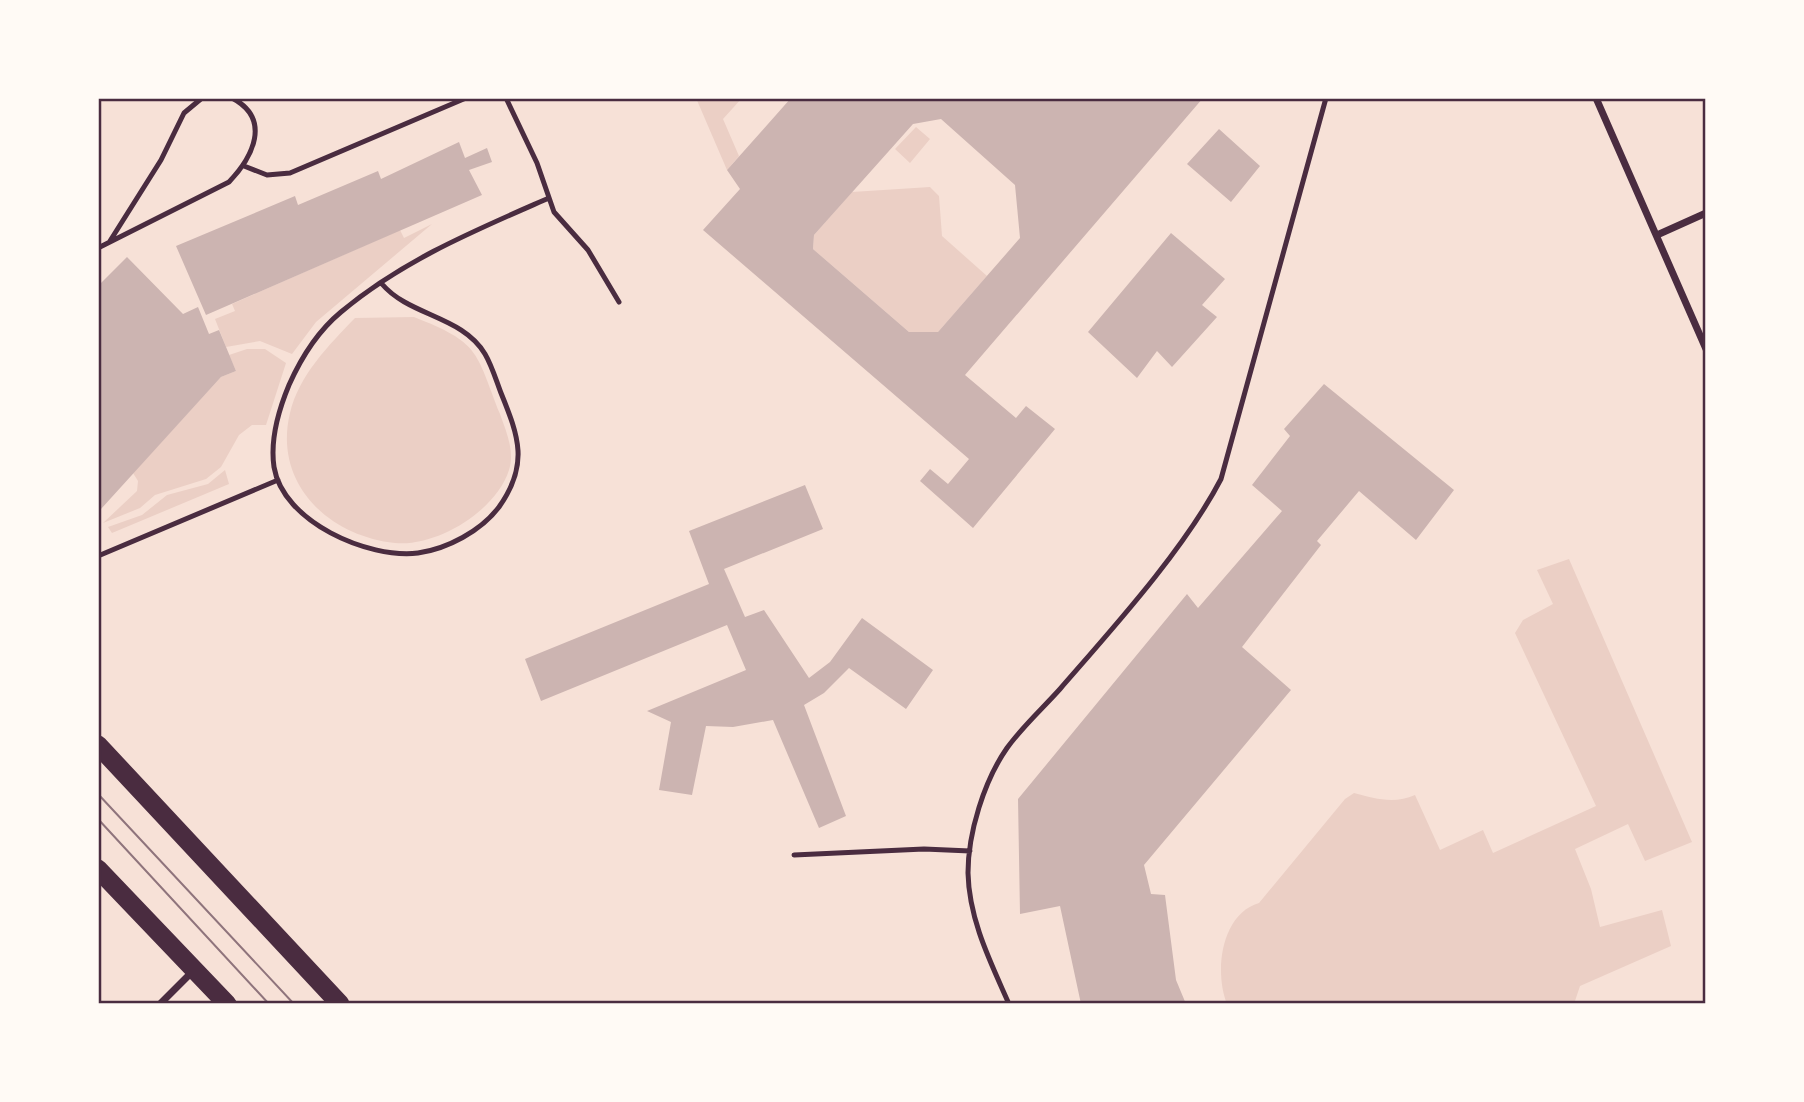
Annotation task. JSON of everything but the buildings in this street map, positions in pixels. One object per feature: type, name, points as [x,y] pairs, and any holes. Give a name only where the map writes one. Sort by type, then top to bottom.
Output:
[{"type":"highway","points":[[98,745],[340,1004]]},
{"type":"highway","points":[[98,869],[227,1004]]},
{"type":"street","points":[[1596,98],[1706,349]]},
{"type":"street","points":[[1657,234],[1706,213]]},
{"type":"street","points":[[160,1004],[195,970]]},
{"type":"lane","points":[[108,243],[162,160],[184,113],[202,98]]},
{"type":"lane","points":[[98,248],[229,183],[244,166],[255,145],[257,128],[251,113],[232,98]]},
{"type":"lane","points":[[244,166],[267,175],[290,173],[466,98]]},
{"type":"lane","points":[[506,98],[549,198],[567,230],[594,259],[619,302]]},
{"type":"lane","points":[[1009,1004],[978,930],[971,900],[970,851],[991,777],[1008,748],[1105,637],[1208,505],[1221,479],[1326,98]]},
{"type":"lane","points":[[382,284],[404,303],[470,336],[484,353],[518,434],[519,458],[505,498],[492,516],[455,541],[434,550],[404,553],[352,542],[327,532],[288,497],[278,480],[273,447],[277,426],[296,369],[309,347],[341,312],[382,284],[442,244],[549,198]]},
{"type":"lane","points":[[98,556],[278,480]]},
{"type":"lane","points":[[794,855],[924,849],[970,851]]},
{"type":"shaded area","points":[[696,98],[742,98],[723,119],[739,156],[727,170]]},
{"type":"shaded area","points":[[916,127],[930,139],[910,163],[895,149]]},
{"type":"shaded area","points":[[930,187],[939,196],[942,236],[987,276],[938,332],[909,332],[813,249],[814,235],[852,192]]},
{"type":"shaded area","points":[[432,224],[316,322],[292,354],[260,341],[226,347],[215,319],[235,311],[232,304],[400,230],[404,238]]},
{"type":"shaded area","points":[[414,317],[452,334],[472,351],[505,427],[511,463],[502,485],[492,499],[463,523],[429,539],[395,543],[348,530],[311,502],[298,483],[290,462],[287,438],[290,413],[300,386],[316,361],[355,318]]},
{"type":"shaded area","points":[[247,349],[265,349],[286,363],[266,425],[252,425],[239,435],[221,467],[206,479],[155,495],[140,508],[103,523],[137,491],[138,481],[133,473],[221,377],[236,371],[229,355]]},
{"type":"shaded area","points":[[225,470],[229,484],[112,533],[108,527],[142,515],[167,495],[208,484]]},
{"type":"shaded area","points":[[1569,559],[1692,842],[1645,861],[1628,824],[1575,849],[1591,889],[1600,927],[1662,910],[1671,946],[1580,986],[1574,1004],[1227,1004],[1223,991],[1221,961],[1229,931],[1236,919],[1246,909],[1259,903],[1345,799],[1354,793],[1392,800],[1415,795],[1440,850],[1483,830],[1493,853],[1596,806],[1515,633],[1523,620],[1553,604],[1537,570]]},
{"type":"tram line","points":[[98,794],[294,1004]]},
{"type":"tram line","points":[[98,819],[269,1004]]}]
